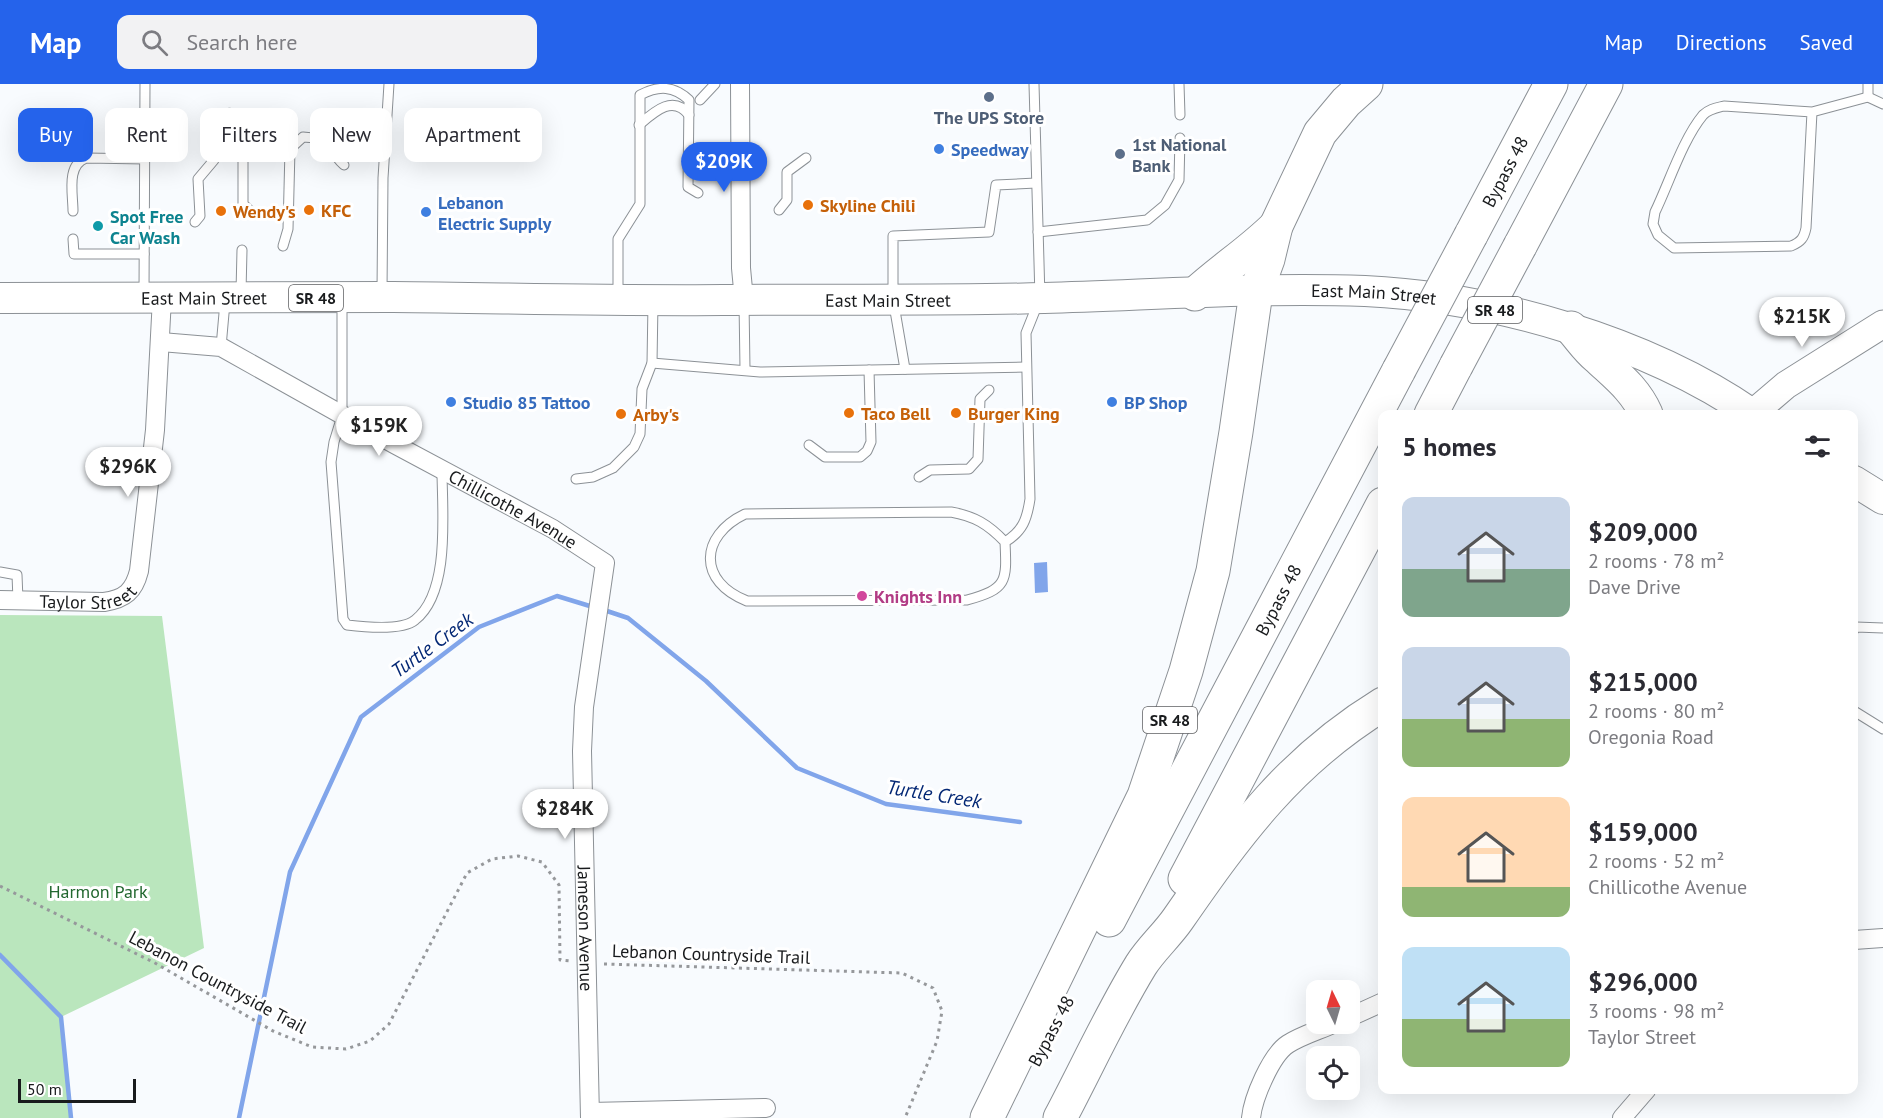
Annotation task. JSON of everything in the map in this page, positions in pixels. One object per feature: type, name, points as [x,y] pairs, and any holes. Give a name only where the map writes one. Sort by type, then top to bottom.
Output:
[{"type":"highway","points":[[1256,292],[1268,260],[1276,226],[1320,133],[1332,117],[1366,84]]},
{"type":"highway","name":"Bypass 48","points":[[1005,1118],[1551,84]]},
{"type":"highway","points":[[1433,410],[1606,84]]},
{"type":"highway","points":[[1195,294],[1225,267],[1253,249],[1276,226]]},
{"type":"highway","name":"SR 48","points":[[987,1118],[1129,831],[1158,757],[1186,671],[1213,571],[1223,518],[1256,292]]},
{"type":"highway","points":[[1572,328],[1596,357],[1619,376],[1643,410]]},
{"type":"highway","points":[[1445,410],[1456,366]]},
{"type":"highway","points":[[1060,1118],[1378,514]]},
{"type":"highway","points":[[1142,964],[1176,922],[1261,805],[1303,764],[1333,739],[1378,708]]},
{"type":"main road","name":"East Main Street","points":[[0,298],[382,297],[653,301],[1040,298],[1359,291],[1417,296],[1499,311],[1572,328],[1617,343],[1694,378],[1746,410]]},
{"type":"main road","points":[[1858,484],[1883,500]]},
{"type":"street","points":[[740,84],[741,268],[744,300]]},
{"type":"street","name":"Taylor Street","points":[[9,600],[104,602],[117,600],[128,594],[136,583],[140,571],[161,342],[153,298]]},
{"type":"street","points":[[1757,410],[1786,385],[1883,324]]},
{"type":"street","name":"Chillicothe Avenue","points":[[161,342],[221,347],[342,416],[553,528],[605,563]]},
{"type":"street","name":"Jameson Avenue","points":[[590,1115],[582,752],[584,707],[605,563]]},
{"type":"street","points":[[1858,940],[1883,938]]},
{"type":"street","points":[[1360,1012],[1378,1004]]},
{"type":"street","points":[[1251,1118],[1252,1103],[1269,1069],[1286,1045],[1310,1034]]},
{"type":"street","points":[[1622,1118],[1643,1094]]},
{"type":"street","points":[[590,1115],[766,1108]]},
{"type":"lane","points":[[145,84],[145,108]]},
{"type":"lane","points":[[382,297],[383,178],[389,84]]},
{"type":"lane","points":[[700,100],[715,84]]},
{"type":"lane","points":[[1005,542],[1017,534],[1027,518],[1030,499],[1026,333],[1040,298],[1034,84]]},
{"type":"lane","points":[[1179,84],[1180,115]]},
{"type":"lane","points":[[1868,84],[1868,97]]},
{"type":"lane","points":[[618,300],[618,239],[640,204],[640,95],[652,88],[666,87],[680,92],[689,100],[688,187],[698,193]]},
{"type":"lane","points":[[1812,112],[1806,228],[1804,237],[1799,243],[1791,246],[1674,248],[1658,235],[1653,224],[1655,212],[1704,114],[1724,106],[1812,112],[1868,97],[1883,104]]},
{"type":"lane","points":[[639,124],[665,105],[675,104],[689,115]]},
{"type":"lane","points":[[195,222],[200,216],[198,179],[214,160],[218,118],[231,112],[237,114],[243,121],[243,204],[250,211]]},
{"type":"lane","points":[[283,246],[288,229],[291,149],[303,138],[326,140],[344,165]]},
{"type":"lane","points":[[1038,232],[1147,220],[1165,205],[1179,180],[1180,138]]},
{"type":"lane","points":[[73,211],[73,169],[78,161],[86,158],[105,158]]},
{"type":"lane","points":[[779,210],[787,201],[787,172],[806,158]]},
{"type":"lane","points":[[145,162],[144,254],[153,298]]},
{"type":"lane","points":[[905,369],[893,299],[893,236],[989,232],[996,185],[1036,183]]},
{"type":"lane","points":[[73,239],[74,254],[144,254]]},
{"type":"lane","points":[[221,347],[242,250]]},
{"type":"lane","points":[[342,298],[342,416],[331,462],[343,619],[347,625],[401,626],[415,621],[428,605],[441,566],[442,470]]},
{"type":"lane","points":[[744,300],[745,369]]},
{"type":"lane","points":[[576,480],[593,477],[614,468],[634,447],[640,434],[642,389],[652,363],[653,301]]},
{"type":"lane","points":[[652,363],[760,372],[1026,367]]},
{"type":"lane","points":[[809,445],[825,457],[860,457],[867,451],[871,442],[870,370]]},
{"type":"lane","points":[[919,477],[930,470],[969,469],[974,466],[978,459],[980,399],[989,390]]},
{"type":"lane","points":[[951,512],[973,516],[991,528],[1005,542],[1004,576],[999,588],[992,593],[967,600],[747,601],[732,595],[719,583],[713,572],[711,556],[715,536],[729,521],[745,514],[951,512]]},
{"type":"lane","points":[[0,572],[17,575],[9,600]]},
{"type":"lane","points":[[1858,627],[1883,628]]},
{"type":"lane","points":[[1858,713],[1883,729]]},
{"type":"path","name":"Lebanon Countryside Trail","points":[[0,886],[155,963],[273,1031],[312,1047],[346,1049],[370,1041],[389,1024],[467,873],[492,859],[518,856],[542,862],[559,885],[560,960],[586,963],[902,973],[933,988],[942,1011],[937,1041],[905,1118]]},
{"type":"green space","name":"Harmon Park","points":[[0,615],[162,616],[204,948],[61,1017],[71,1118],[0,1118]]},
{"type":"water","points":[[1047,562],[1048,592],[1035,593],[1034,563]]},
{"type":"waterway","name":"Turtle Creek","points":[[239,1118],[290,872],[361,717],[479,627],[557,596],[593,607]]},
{"type":"waterway","name":"Turtle Creek","points":[[604,610],[628,618],[706,681],[797,768],[886,804],[1020,822]]},
{"type":"waterway","name":"Turtle Creek","points":[[0,955],[61,1017],[71,1118]]},
{"type":"place","name":"The UPS Store","points":[[989,97]]},
{"type":"place","name":"Speedway","points":[[939,149]]},
{"type":"place","name":"1st National Bank","points":[[1120,154]]},
{"type":"place","name":"Skyline Chili","points":[[808,205]]},
{"type":"place","name":"KFC","points":[[309,210]]},
{"type":"place","name":"Wendy's","points":[[221,211]]},
{"type":"place","name":"Lebanon Electric Supply","points":[[426,212]]},
{"type":"place","name":"Spot Free Car Wash","points":[[98,226]]},
{"type":"place","name":"Studio 85 Tattoo","points":[[451,402]]},
{"type":"place","name":"BP Shop","points":[[1112,402]]},
{"type":"place","name":"Taco Bell","points":[[849,413]]},
{"type":"place","name":"Burger King","points":[[956,413]]},
{"type":"place","name":"Arby's","points":[[621,414]]},
{"type":"place","name":"Knights Inn","points":[[862,596]]}]
